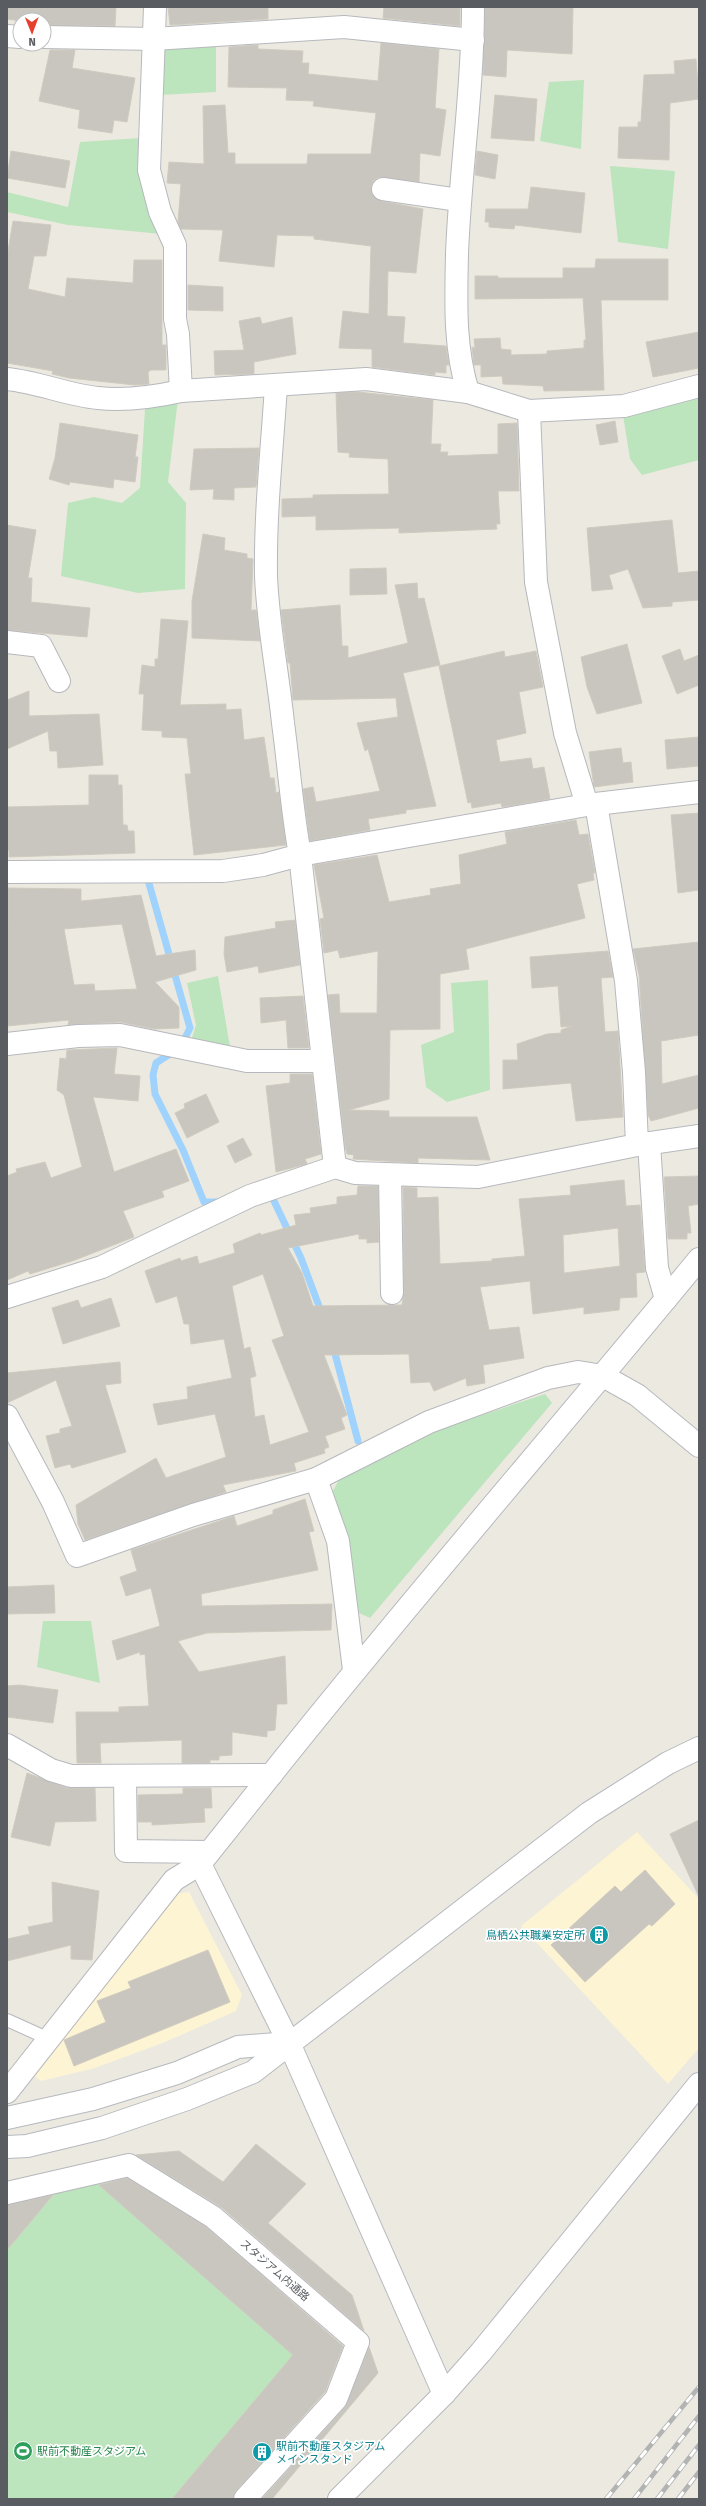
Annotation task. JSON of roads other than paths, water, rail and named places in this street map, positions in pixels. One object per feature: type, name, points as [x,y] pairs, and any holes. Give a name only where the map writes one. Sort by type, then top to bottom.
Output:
[{"type":"street","points":[[154,7],[149,170],[160,212],[175,245],[175,319],[178,334],[181,391]]},
{"type":"street","points":[[468,392],[460,366],[455,320],[459,200],[473,40],[473,7]]},
{"type":"street","points":[[52,37],[154,39],[344,27],[473,40]]},
{"type":"street","points":[[384,189],[459,200]]},
{"type":"street","points":[[7,379],[31,382],[98,398],[153,397],[181,391],[366,379],[468,392],[529,411],[624,406],[699,386]]},
{"type":"street","points":[[276,386],[266,575],[268,611],[284,723],[292,812],[300,855],[335,1167]]},
{"type":"street","points":[[529,411],[536,582],[565,733],[592,805],[626,981],[634,1072],[657,1268],[666,1299]]},
{"type":"street","points":[[7,642],[41,646],[59,681]]},
{"type":"street","points":[[7,872],[223,871],[263,865],[300,855],[592,805],[699,792]]},
{"type":"street","points":[[7,1044],[78,1036],[120,1035],[247,1061],[323,1061]]},
{"type":"street","points":[[7,1297],[102,1267],[250,1196],[335,1167],[355,1172],[390,1175],[478,1177],[643,1144],[699,1136]]},
{"type":"street","points":[[390,1175],[392,1293]]},
{"type":"street","points":[[7,2092],[174,1880],[204,1858],[354,1670],[603,1376],[699,1259]]},
{"type":"street","points":[[7,1416],[53,1502],[77,1556],[192,1515],[316,1479],[429,1422],[548,1378],[578,1372],[603,1376],[637,1395],[690,1436],[699,1446]]},
{"type":"street","points":[[316,1479],[338,1541],[354,1670]]},
{"type":"street","points":[[7,1745],[51,1770],[71,1776],[125,1777],[271,1775]]},
{"type":"street","points":[[7,2147],[27,2146],[102,2128],[187,2099],[253,2072],[589,1813],[668,1763],[699,1748]]},
{"type":"street","points":[[125,1777],[126,1851],[204,1858]]},
{"type":"street","points":[[204,1858],[290,2043],[444,2394]]},
{"type":"street","points":[[7,2118],[93,2099],[177,2073],[238,2048],[290,2043]]},
{"type":"street","points":[[339,2499],[444,2394],[481,2352],[699,2084]]},
{"type":"street","name":"スタジアム内通路","points":[[7,2193],[129,2165],[213,2217],[358,2342],[336,2399],[245,2499]]},
{"type":"lane","points":[[7,2020],[49,2039]]},
{"type":"waterway","points":[[148,880],[190,1028],[183,1042]]},
{"type":"waterway","points":[[173,1052],[156,1063],[153,1075],[155,1094],[183,1150],[204,1202],[217,1202]]},
{"type":"waterway","points":[[274,1201],[301,1258],[322,1314]]},
{"type":"waterway","points":[[333,1346],[358,1441]]},
{"type":"railway","points":[[606,2499],[699,2387]]},
{"type":"railway","points":[[634,2499],[699,2416]]},
{"type":"railway","points":[[657,2499],[699,2445]]},
{"type":"railway","points":[[678,2499],[699,2472]]},
{"type":"place","name":"鳥栖公共職業安定所","points":[[599,1935]]},
{"type":"place","name":"駅前不動産スタジアム","points":[[23,2451]]},
{"type":"place","name":"駅前不動産スタジアム メインスタンド","points":[[262,2452]]}]
